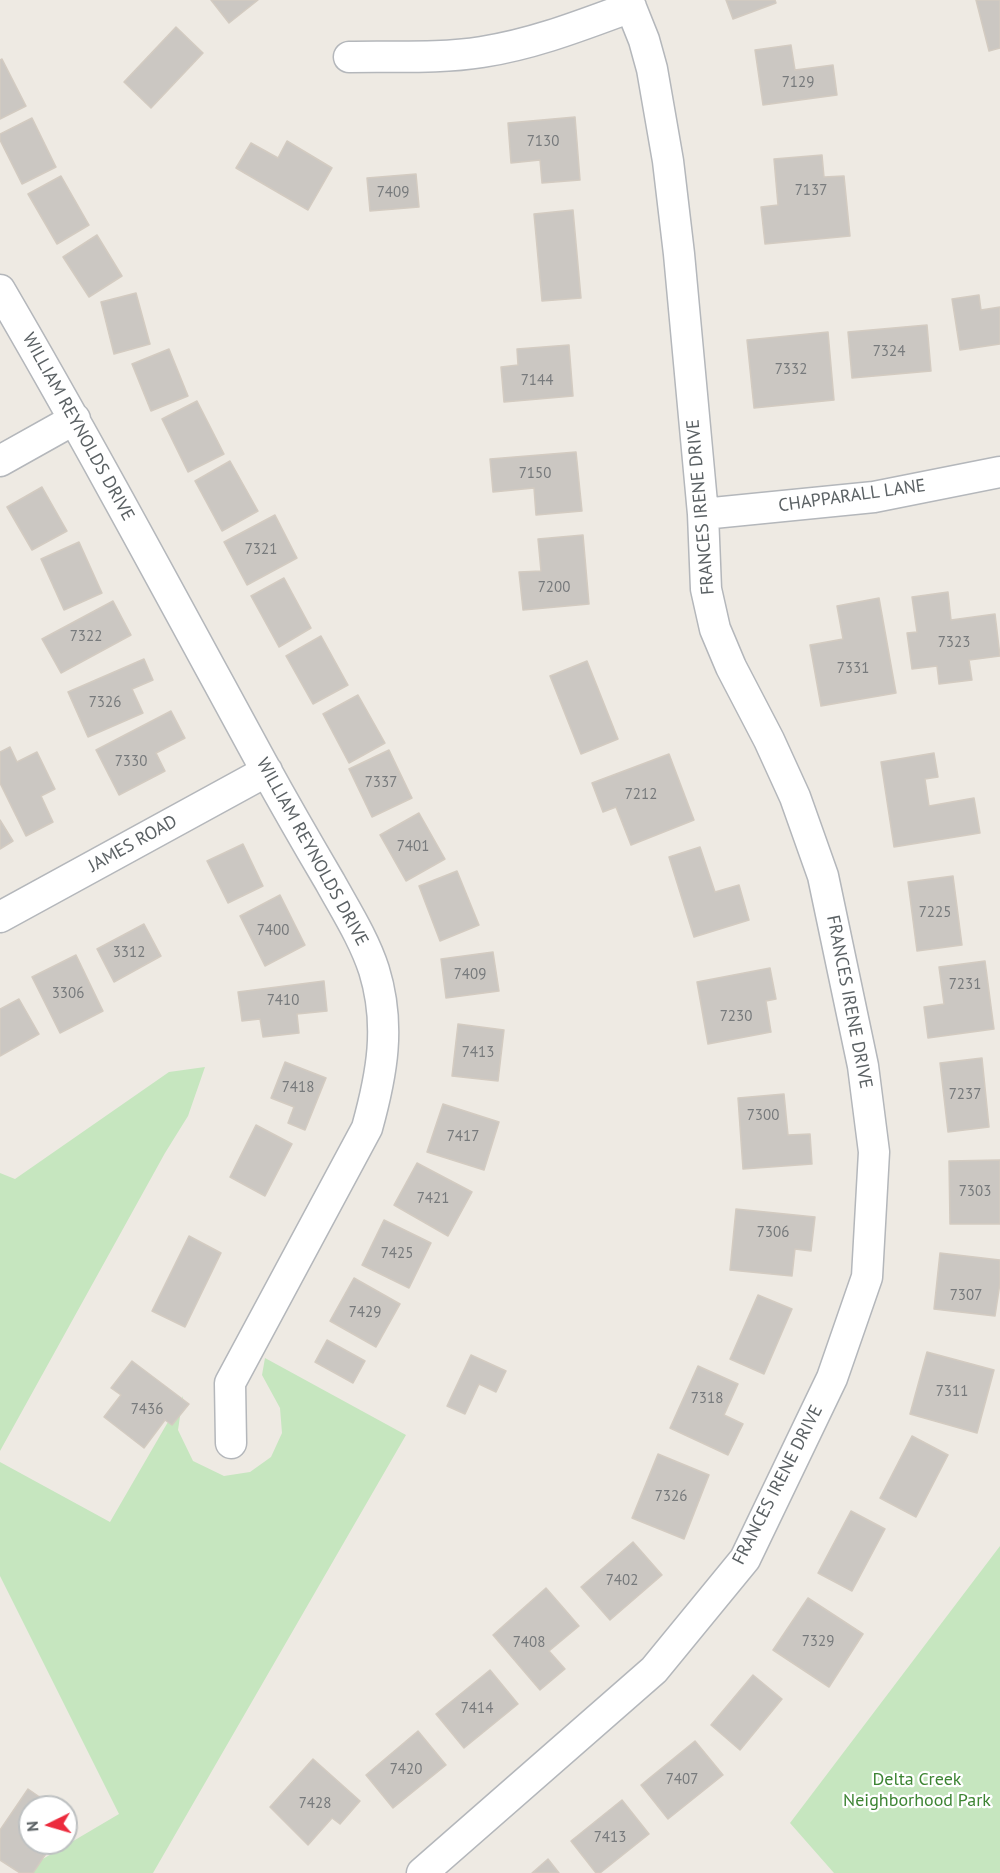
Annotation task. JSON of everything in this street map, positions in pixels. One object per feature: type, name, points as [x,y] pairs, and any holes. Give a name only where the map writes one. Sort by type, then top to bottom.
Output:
[{"type":"street","points":[[349,57],[454,55],[483,52],[539,40],[630,3]]},
{"type":"street","name":"FRANCES IRENE DRIVE","points":[[422,1873],[654,1670],[745,1559],[831,1378],[867,1277],[874,1152],[863,1066],[823,876],[795,797],[769,740],[731,667],[715,629],[706,590],[703,514],[680,254],[668,161],[652,69],[630,3]]},
{"type":"street","name":"WILLIAM REYNOLDS DRIVE","points":[[0,290],[75,418],[267,771],[359,932],[374,971],[383,1012],[384,1050],[378,1087],[367,1128],[230,1383],[231,1443]]},
{"type":"street","points":[[0,461],[75,418]]},
{"type":"street","name":"CHAPPARALL LANE","points":[[703,514],[874,497],[1000,472]]},
{"type":"street","name":"JAMES ROAD","points":[[0,917],[267,771]]},
{"type":"green space","points":[[205,1067],[188,1116],[165,1153],[0,1451],[0,1173],[15,1179],[169,1072]]},
{"type":"green space","points":[[265,1358],[406,1435],[153,1873],[19,1873],[50,1855],[78,1855],[78,1838],[119,1814],[0,1576],[0,1462],[110,1522],[183,1396],[178,1430],[193,1461],[224,1476],[250,1472],[271,1457],[282,1433],[280,1408],[262,1375]]},
{"type":"green space","name":"Delta Creek Neighborhood Park","points":[[1000,1546],[1000,1873],[834,1873],[790,1823]]},
{"type":"building","points":[[211,0],[258,0],[229,23]]},
{"type":"building","points":[[726,0],[775,0],[776,3],[733,19]]},
{"type":"building","points":[[976,0],[1000,0],[1000,48],[989,51]]},
{"type":"building","points":[[176,27],[203,53],[151,108],[124,82]]},
{"type":"building","points":[[791,45],[795,70],[833,65],[837,95],[763,105],[755,50]]},
{"type":"building","points":[[2,59],[26,106],[0,119],[0,60]]},
{"type":"building","points":[[575,117],[580,180],[542,183],[540,160],[511,163],[508,123]]},
{"type":"building","points":[[32,118],[56,167],[22,184],[0,140],[0,134]]},
{"type":"building","points":[[287,141],[332,168],[308,210],[236,168],[251,143],[278,158]]},
{"type":"building","points":[[822,155],[824,177],[844,176],[850,236],[765,244],[761,207],[778,205],[774,159]]},
{"type":"building","points":[[416,174],[419,207],[370,211],[367,178]]},
{"type":"building","points":[[61,176],[89,225],[57,244],[28,194]]},
{"type":"building","points":[[573,210],[581,298],[542,301],[534,214]]},
{"type":"building","points":[[97,235],[122,276],[89,297],[63,257]]},
{"type":"building","points":[[136,293],[150,344],[114,354],[101,302]]},
{"type":"building","points":[[979,295],[981,310],[1000,307],[1000,344],[960,350],[952,299]]},
{"type":"building","points":[[927,325],[931,371],[852,378],[848,332]]},
{"type":"building","points":[[828,332],[834,400],[754,408],[747,340]]},
{"type":"building","points":[[569,345],[573,396],[504,402],[501,367],[518,365],[517,349]]},
{"type":"building","points":[[169,349],[188,396],[151,411],[132,364]]},
{"type":"building","points":[[197,401],[224,454],[188,472],[162,419]]},
{"type":"building","points":[[576,452],[582,511],[536,515],[534,488],[493,492],[490,459]]},
{"type":"building","points":[[230,461],[258,511],[222,531],[195,481]]},
{"type":"building","points":[[42,487],[67,531],[32,550],[7,507]]},
{"type":"building","points":[[275,515],[297,558],[247,585],[224,542]]},
{"type":"building","points":[[583,535],[589,604],[523,610],[519,572],[541,571],[538,539]]},
{"type":"building","points":[[79,542],[102,593],[64,610],[41,559]]},
{"type":"building","points":[[284,578],[311,628],[279,647],[251,596]]},
{"type":"building","points":[[948,592],[951,620],[995,614],[1000,656],[969,660],[972,680],[939,684],[937,666],[912,669],[907,633],[917,632],[912,597]]},
{"type":"building","points":[[879,598],[896,693],[821,706],[810,645],[843,639],[837,606]]},
{"type":"building","points":[[113,601],[131,635],[61,673],[42,639]]},
{"type":"building","points":[[321,636],[348,685],[313,704],[286,656]]},
{"type":"building","points":[[144,659],[153,680],[132,689],[143,713],[88,737],[68,692]]},
{"type":"building","points":[[587,661],[618,739],[581,754],[550,676]]},
{"type":"building","points":[[358,695],[385,743],[349,763],[323,714]]},
{"type":"building","points":[[171,711],[185,738],[156,753],[165,771],[119,795],[96,750]]},
{"type":"building","points":[[10,747],[17,762],[37,752],[55,789],[41,796],[53,822],[26,836],[0,783],[0,752]]},
{"type":"building","points":[[389,750],[412,798],[372,817],[349,769]]},
{"type":"building","points":[[934,753],[938,777],[925,779],[929,806],[974,798],[980,833],[894,847],[881,762]]},
{"type":"building","points":[[669,754],[694,820],[631,845],[616,807],[603,812],[592,783]]},
{"type":"building","points":[[419,813],[445,859],[406,881],[380,835]]},
{"type":"building","points":[[0,820],[13,841],[0,849]]},
{"type":"building","points":[[243,844],[263,886],[228,903],[207,861]]},
{"type":"building","points":[[700,847],[715,892],[739,885],[749,920],[694,937],[669,857]]},
{"type":"building","points":[[457,871],[479,925],[440,941],[419,886]]},
{"type":"building","points":[[953,876],[962,945],[917,951],[908,882]]},
{"type":"building","points":[[280,895],[305,945],[265,966],[240,916]]},
{"type":"building","points":[[144,924],[161,956],[114,982],[97,949]]},
{"type":"building","points":[[493,952],[499,991],[446,998],[441,959]]},
{"type":"building","points":[[76,955],[103,1011],[60,1033],[32,977]]},
{"type":"building","points":[[985,961],[994,1029],[928,1038],[924,1007],[944,1004],[939,967]]},
{"type":"building","points":[[770,968],[776,999],[766,1001],[771,1032],[708,1044],[697,982]]},
{"type":"building","points":[[324,981],[327,1011],[297,1014],[299,1033],[263,1037],[260,1019],[242,1021],[238,992]]},
{"type":"building","points":[[19,999],[39,1034],[0,1056],[0,1009]]},
{"type":"building","points":[[458,1024],[504,1030],[498,1081],[452,1076]]},
{"type":"building","points":[[982,1058],[989,1127],[948,1132],[940,1063]]},
{"type":"building","points":[[285,1062],[326,1078],[305,1130],[288,1123],[294,1107],[271,1098]]},
{"type":"building","points":[[784,1094],[788,1135],[810,1134],[812,1164],[743,1169],[738,1098]]},
{"type":"building","points":[[443,1104],[499,1122],[484,1170],[427,1152]]},
{"type":"building","points":[[256,1125],[292,1144],[265,1196],[230,1177]]},
{"type":"building","points":[[1000,1160],[1000,1224],[950,1224],[949,1161]]},
{"type":"building","points":[[417,1163],[472,1192],[448,1236],[394,1205]]},
{"type":"building","points":[[736,1209],[815,1217],[811,1251],[795,1249],[792,1276],[730,1270]]},
{"type":"building","points":[[384,1220],[431,1243],[409,1288],[362,1265]]},
{"type":"building","points":[[189,1236],[221,1253],[185,1327],[152,1311]]},
{"type":"building","points":[[940,1253],[1000,1260],[1000,1283],[995,1316],[934,1309]]},
{"type":"building","points":[[354,1278],[400,1304],[376,1347],[330,1321]]},
{"type":"building","points":[[758,1295],[792,1309],[764,1374],[730,1359]]},
{"type":"building","points":[[327,1340],[365,1361],[353,1383],[315,1362]]},
{"type":"building","points":[[927,1352],[994,1370],[977,1433],[910,1414]]},
{"type":"building","points":[[471,1355],[506,1371],[496,1392],[479,1384],[465,1414],[447,1406]]},
{"type":"building","points":[[132,1361],[189,1404],[172,1425],[165,1420],[144,1448],[104,1417],[121,1395],[111,1388]]},
{"type":"building","points":[[698,1366],[738,1384],[724,1415],[743,1424],[728,1455],[670,1428]]},
{"type":"building","points":[[912,1436],[948,1455],[916,1517],[880,1498]]},
{"type":"building","points":[[658,1454],[709,1475],[684,1539],[632,1518]]},
{"type":"building","points":[[851,1511],[885,1529],[852,1591],[818,1573]]},
{"type":"building","points":[[633,1542],[662,1575],[610,1620],[581,1587]]},
{"type":"building","points":[[546,1588],[579,1626],[549,1651],[565,1669],[540,1690],[493,1635]]},
{"type":"building","points":[[808,1598],[863,1634],[829,1687],[773,1650]]},
{"type":"building","points":[[490,1670],[518,1704],[464,1748],[436,1714]]},
{"type":"building","points":[[753,1675],[782,1699],[740,1750],[711,1725]]},
{"type":"building","points":[[418,1731],[446,1765],[393,1808],[366,1775]]},
{"type":"building","points":[[695,1741],[723,1775],[668,1819],[641,1785]]},
{"type":"building","points":[[313,1759],[360,1801],[340,1824],[332,1818],[308,1845],[270,1807]]},
{"type":"building","points":[[28,1789],[37,1795],[24,1795]]},
{"type":"building","points":[[622,1800],[649,1834],[600,1873],[596,1873],[571,1841]]},
{"type":"building","points":[[18,1804],[18,1855],[45,1855],[33,1873],[20,1873],[0,1860],[0,1830]]},
{"type":"building","points":[[548,1859],[559,1873],[532,1873]]}]
